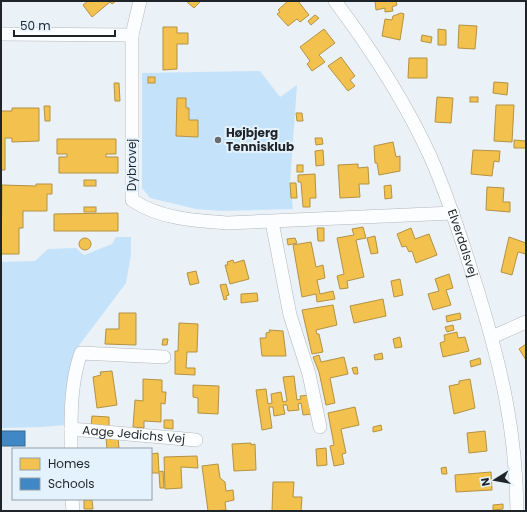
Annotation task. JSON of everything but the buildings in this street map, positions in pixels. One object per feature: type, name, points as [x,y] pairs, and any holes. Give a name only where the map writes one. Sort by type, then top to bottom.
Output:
[{"type":"street","points":[[1,34],[132,35],[140,1]]},
{"type":"street","name":"Elverdalsvej","points":[[335,1],[355,28],[411,118],[431,158],[453,213],[492,337],[504,382],[512,432],[517,511]]},
{"type":"street","name":"Dybrovej","points":[[132,35],[132,200],[163,214],[198,221],[228,223],[453,213]]},
{"type":"street","points":[[272,222],[290,315],[309,374],[320,427]]},
{"type":"street","points":[[492,337],[526,322]]},
{"type":"street","name":"Aage Jedichs Vej","points":[[71,448],[73,386],[81,353],[164,357]]},
{"type":"street","name":"Aage Jedichs Vej","points":[[71,429],[196,440]]},
{"type":"street","points":[[72,500],[73,511]]},
{"type":"shaded area","name":"Højbjerg Tennisklub","points":[[260,71],[280,97],[297,85],[290,183],[293,209],[223,211],[196,209],[150,198],[142,188],[142,73]]},
{"type":"shaded area","points":[[116,237],[131,237],[131,255],[126,283],[74,352],[66,397],[65,425],[1,428],[1,262],[35,261],[48,249],[76,248],[84,255],[112,244]]},
{"type":"place","name":"Højbjerg Tennisklub","points":[[218,140]]}]
